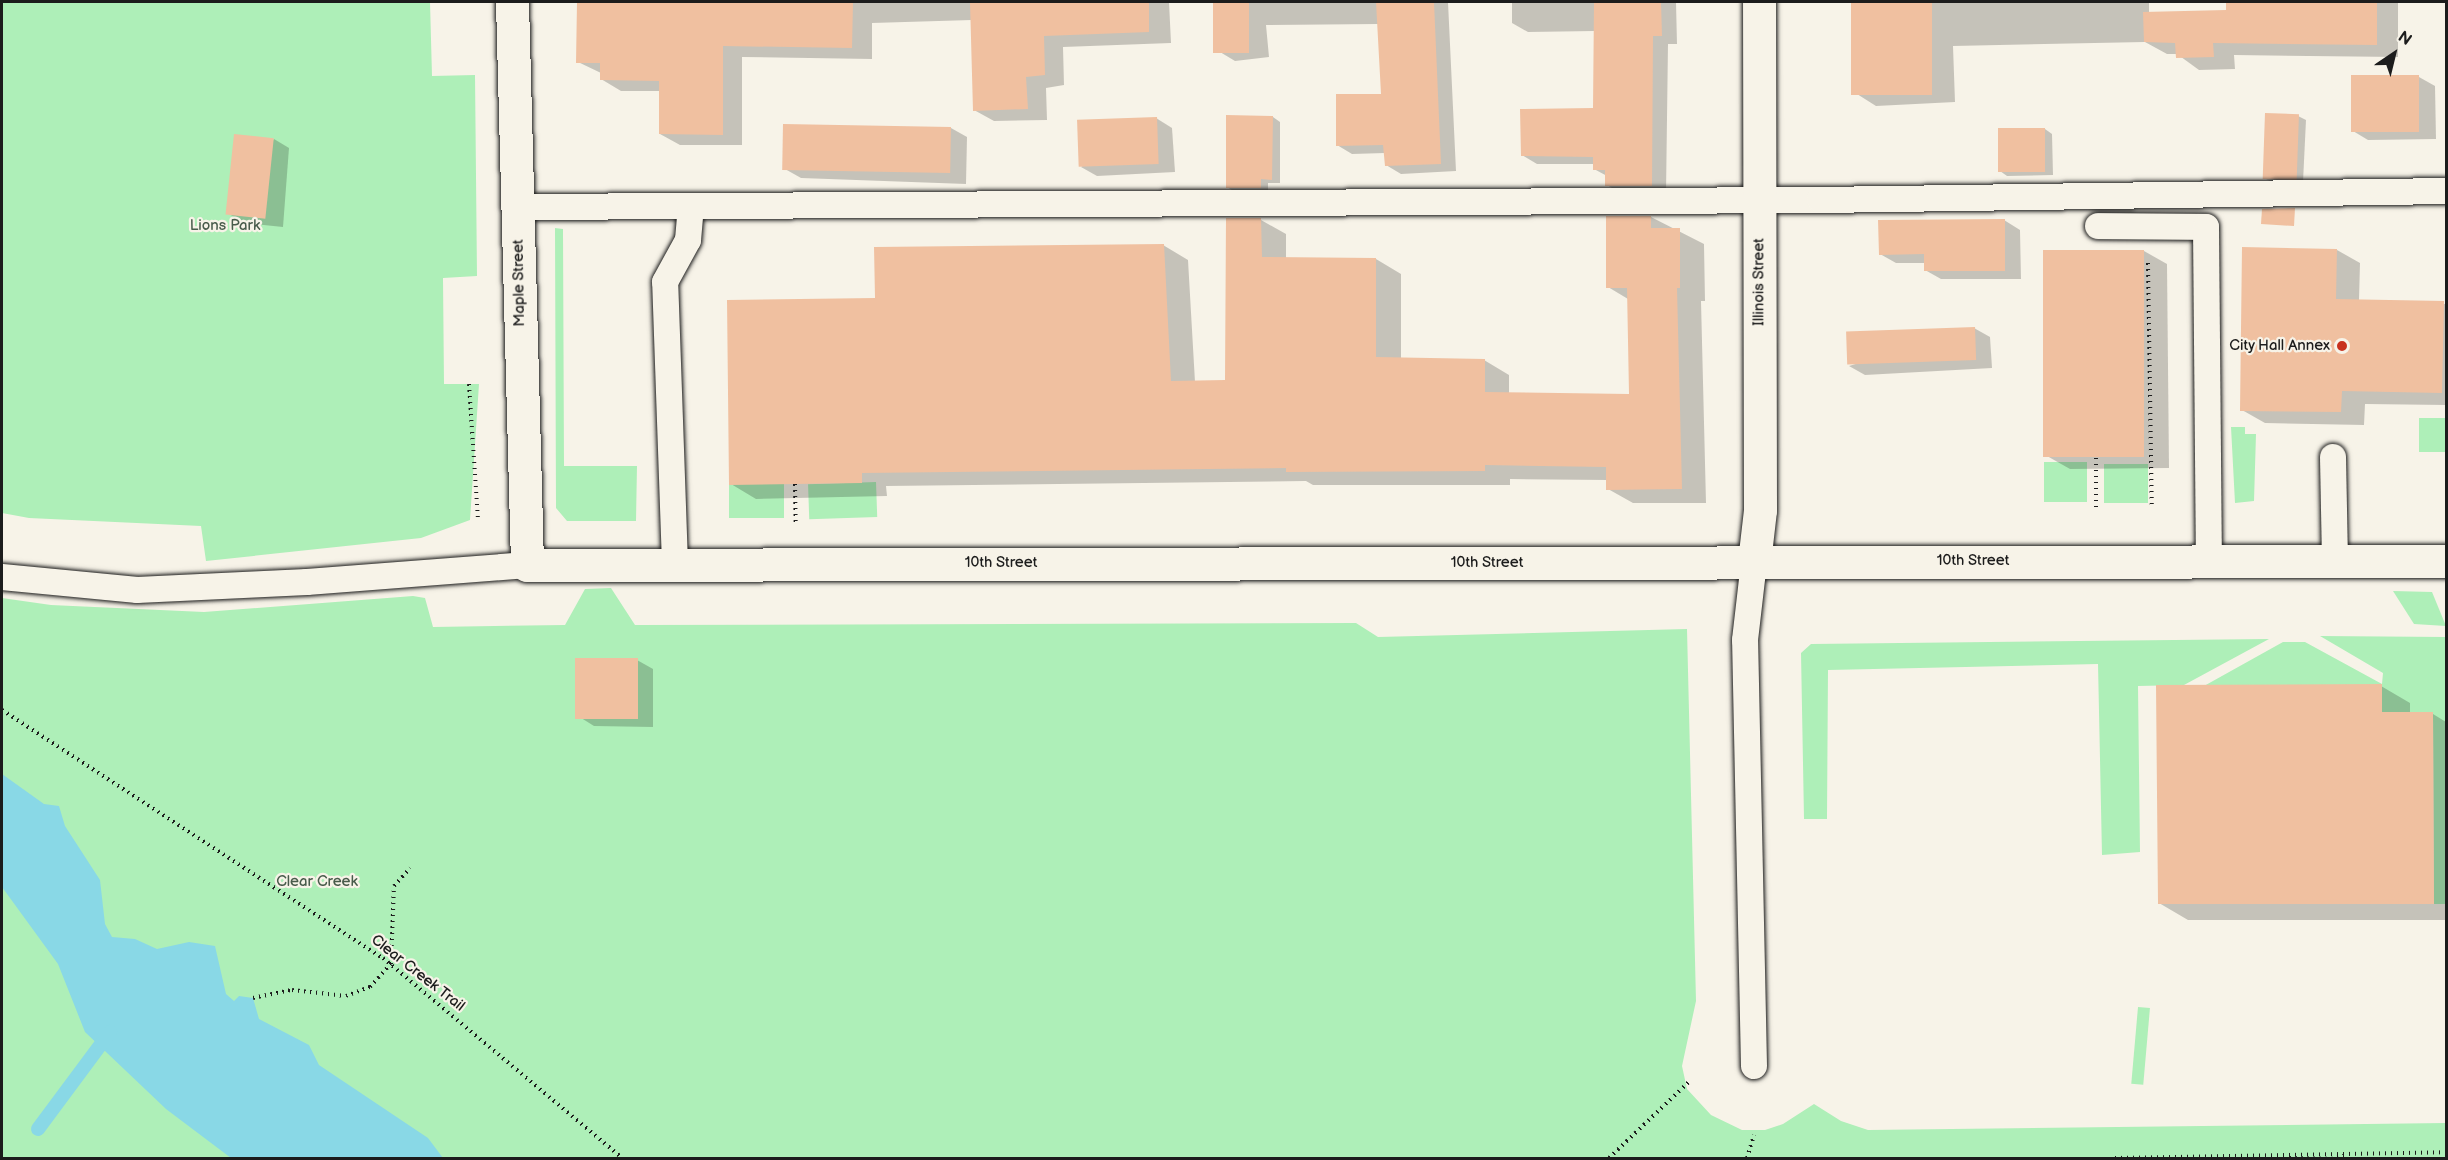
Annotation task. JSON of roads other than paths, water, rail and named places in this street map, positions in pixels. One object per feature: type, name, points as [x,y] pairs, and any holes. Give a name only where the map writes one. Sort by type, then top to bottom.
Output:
[{"type":"street","name":"Maple Street","points":[[512,2],[526,565]]},
{"type":"street","name":"Illinois Street","points":[[1754,562],[1760,510],[1760,2]]},
{"type":"street","name":"10th Street","points":[[526,565],[2446,561]]},
{"type":"lane","points":[[517,207],[1759,200],[2446,191]]},
{"type":"lane","points":[[675,564],[665,282],[688,240],[691,207]]},
{"type":"lane","points":[[2098,226],[2206,226],[2209,561]]},
{"type":"lane","points":[[2332,457],[2335,561]]},
{"type":"lane","points":[[1754,562],[1745,640],[1754,1066]]},
{"type":"lane","points":[[2,577],[137,590],[307,582],[526,565]]},
{"type":"water","points":[[2,774],[44,804],[59,806],[65,826],[100,880],[105,924],[112,937],[135,939],[157,949],[189,942],[215,946],[226,994],[234,1001],[239,996],[253,998],[259,1019],[309,1045],[319,1065],[428,1138],[443,1158],[231,1158],[166,1109],[85,1032],[58,964],[2,887]]},
{"type":"waterway","points":[[38,1129],[110,1032]]},
{"type":"place","name":"City Hall Annex","points":[[2342,346]]},
{"type":"park label","name":"Lions Park","points":[[225,226]]},
{"type":"park label","name":"Clear Creek","points":[[317,882]]}]
